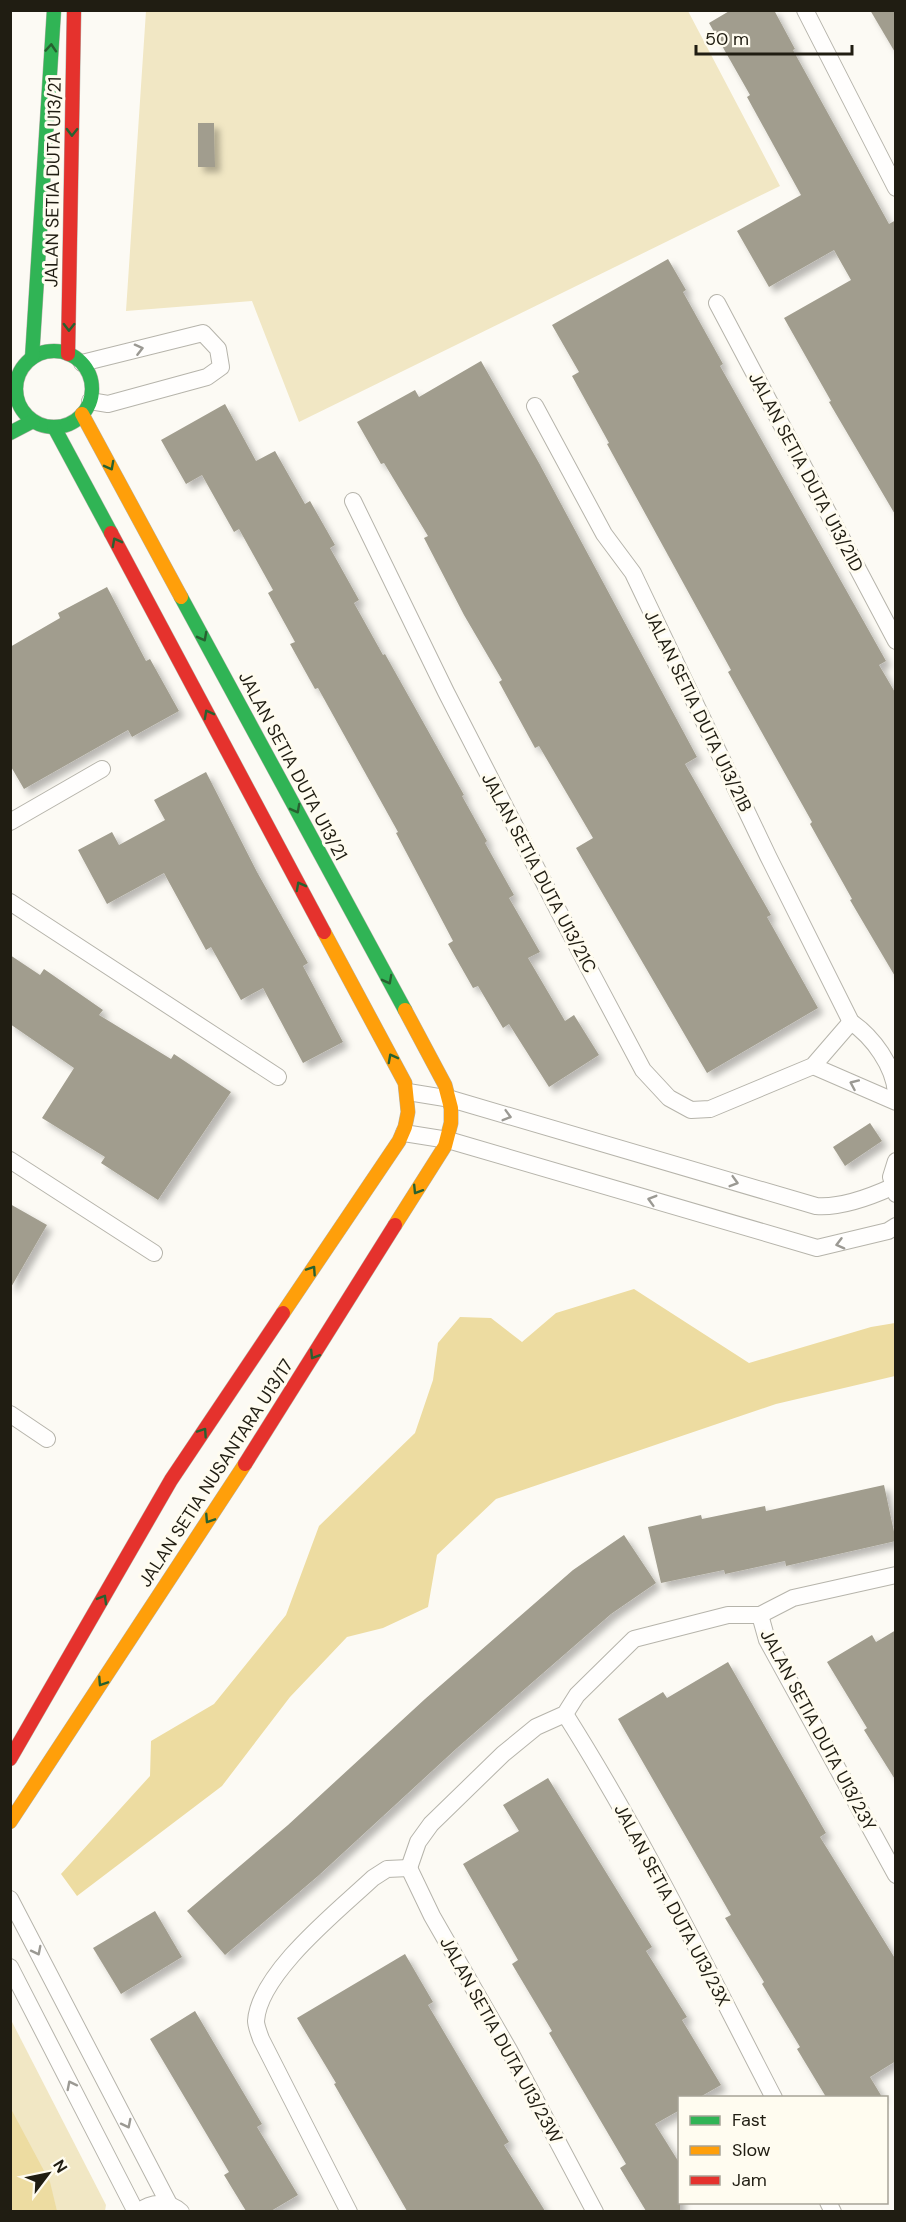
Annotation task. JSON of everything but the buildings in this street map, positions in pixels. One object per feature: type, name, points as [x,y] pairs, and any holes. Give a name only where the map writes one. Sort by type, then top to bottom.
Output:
[{"type":"main road","name":"JALAN SETIA DUTA U13/21","points":[[32,357],[54,10]]},
{"type":"main road","name":"JALAN SETIA DUTA U13/21","points":[[74,10],[75,358]]},
{"type":"main road","points":[[56,351],[75,358],[91,381],[86,408],[75,421],[54,427],[44,426],[25,414],[19,405],[13,386],[22,367],[32,357],[43,352],[56,351]]},
{"type":"main road","name":"JALAN SETIA DUTA U13/21","points":[[86,408],[445,1085],[452,1112],[448,1140]]},
{"type":"main road","points":[[10,434],[33,421]]},
{"type":"main road","points":[[54,427],[399,1072],[408,1092],[409,1101],[404,1133]]},
{"type":"main road","name":"JALAN SETIA NUSANTARA U13/17","points":[[10,1759],[171,1480],[404,1133]]},
{"type":"main road","name":"JALAN SETIA NUSANTARA U13/17","points":[[10,1822],[232,1484],[448,1140]]},
{"type":"street","points":[[805,10],[896,188]]},
{"type":"street","name":"JALAN SETIA DUTA U13/21D","points":[[717,303],[896,642]]},
{"type":"street","points":[[75,358],[203,333],[218,350],[221,368],[207,378],[86,408]]},
{"type":"street","name":"JALAN SETIA DUTA U13/21B","points":[[535,406],[604,534],[633,573],[768,856],[851,1022]]},
{"type":"street","name":"JALAN SETIA DUTA U13/21C","points":[[353,501],[451,703],[553,902],[643,1070],[669,1098],[691,1110],[710,1109],[813,1066]]},
{"type":"street","points":[[10,822],[102,769]]},
{"type":"street","points":[[10,902],[278,1077]]},
{"type":"street","points":[[896,1093],[895,1079],[883,1056],[863,1030],[851,1022],[813,1066],[896,1102]]},
{"type":"street","points":[[408,1092],[450,1100],[816,1206],[831,1206],[894,1191],[891,1177],[896,1161]]},
{"type":"street","points":[[404,1133],[448,1140],[817,1248],[888,1231],[896,1226]]},
{"type":"street","points":[[10,1160],[154,1253]]},
{"type":"street","points":[[10,1414],[47,1438]]},
{"type":"street","points":[[349,2211],[261,2039],[256,2022],[262,1999],[274,1977],[293,1954],[373,1878],[387,1869],[409,1868],[418,1842],[431,1824],[503,1754],[536,1727],[566,1714],[577,1695],[634,1639],[728,1615],[760,1615],[794,1598],[896,1575]]},
{"type":"street","name":"JALAN SETIA DUTA U13/23Y","points":[[760,1615],[768,1640],[896,1875]]},
{"type":"street","name":"JALAN SETIA DUTA U13/23X","points":[[566,1714],[593,1758],[684,1925],[773,2096]]},
{"type":"street","name":"JALAN SETIA DUTA U13/23W","points":[[409,1868],[432,1916],[509,2050],[595,2211]]},
{"type":"street","points":[[10,1899],[175,2208]]},
{"type":"street","points":[[10,1967],[137,2211],[151,2204],[175,2208]]},
{"type":"shaded area","points":[[146,11],[688,11],[780,186],[299,422],[252,301],[126,311]]},
{"type":"shaded area","points":[[634,1289],[749,1363],[871,1327],[895,1323],[895,1376],[776,1404],[496,1499],[437,1555],[428,1607],[383,1628],[347,1637],[290,1697],[222,1786],[77,1896],[61,1874],[150,1776],[151,1741],[214,1704],[286,1615],[319,1526],[415,1433],[433,1380],[438,1343],[460,1317],[491,1318],[522,1342],[556,1313]]},
{"type":"shaded area","points":[[10,2018],[106,2205],[105,2211],[11,2211]]},
{"type":"shaded area","points":[[10,2107],[50,2182],[57,2211],[11,2211]]},
{"type":"traffic: fast","points":[[32,358],[54,10]]},
{"type":"traffic: fast","points":[[54,351],[69,354],[81,362],[89,374],[92,389],[89,404],[81,416],[69,424],[54,427],[39,424],[27,416],[19,404],[16,389],[19,374],[27,362],[39,354],[54,351]]},
{"type":"traffic: fast","points":[[10,433],[33,421]]},
{"type":"traffic: fast","points":[[54,427],[111,533]]},
{"type":"traffic: fast","points":[[181,597],[405,1010]]},
{"type":"traffic: slow","points":[[82,414],[181,597]]},
{"type":"traffic: slow","points":[[283,1313],[399,1141],[408,1112],[405,1083],[324,932]]},
{"type":"traffic: slow","points":[[395,1225],[445,1146],[451,1123],[451,1108],[445,1085],[405,1010]]},
{"type":"traffic: slow","points":[[10,1822],[245,1464]]},
{"type":"traffic: jam","points":[[68,354],[74,10]]},
{"type":"traffic: jam","points":[[111,533],[324,932]]},
{"type":"traffic: jam","points":[[245,1464],[395,1225]]},
{"type":"traffic: jam","points":[[10,1759],[171,1480],[283,1313]]}]
